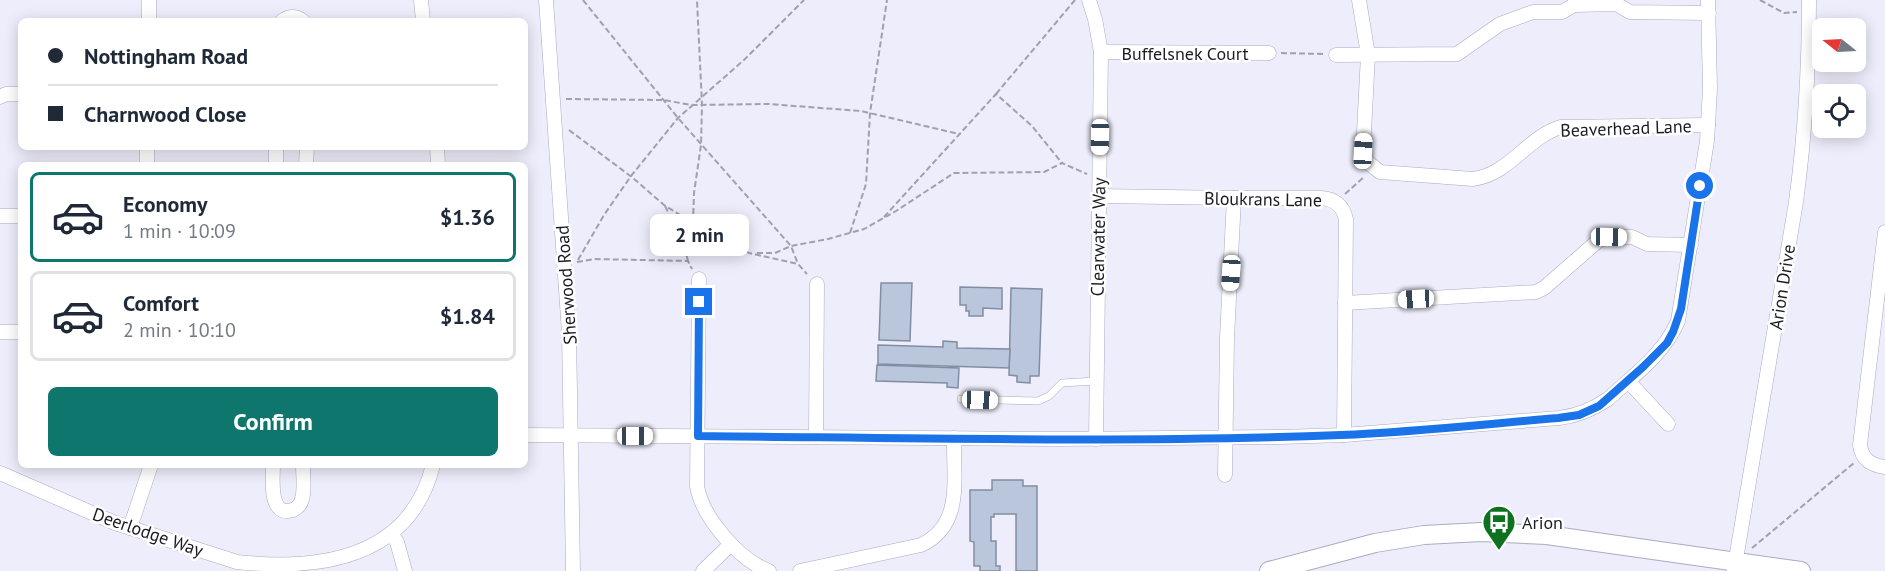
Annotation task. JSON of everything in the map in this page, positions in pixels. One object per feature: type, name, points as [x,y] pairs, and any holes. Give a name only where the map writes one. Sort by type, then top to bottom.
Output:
[{"type":"main road","points":[[1269,571],[1375,543],[1424,535],[1482,532],[1547,535],[1735,566],[1801,571]]},
{"type":"street","points":[[149,0],[149,18]]},
{"type":"street","points":[[420,0],[423,18]]},
{"type":"street","name":"Sherwood Road","points":[[546,0],[553,100],[571,262],[569,333],[573,571]]},
{"type":"street","name":"Clearwater Way","points":[[1089,0],[1101,52],[1096,439]]},
{"type":"street","points":[[1359,0],[1368,55],[1363,151],[1366,160],[1374,168]]},
{"type":"street","points":[[528,435],[1096,439],[1344,435],[1579,415],[1599,406],[1659,352],[1673,332],[1681,309],[1691,245],[1708,125],[1709,6],[1630,12],[1616,4],[1574,5],[1562,12],[1533,12],[1500,24],[1456,54],[1336,55]]},
{"type":"street","name":"Arion Drive","points":[[1735,566],[1802,158],[1807,98],[1809,5]]},
{"type":"street","name":"Buffelsnek Court","points":[[1101,52],[1269,53]]},
{"type":"street","points":[[0,97],[6,94],[18,94]]},
{"type":"street","name":"Beaverhead Lane","points":[[1374,168],[1387,173],[1473,179],[1492,174],[1504,167],[1540,137],[1561,127],[1708,125]]},
{"type":"street","name":"Bloukrans Lane","points":[[1099,196],[1321,198],[1336,202],[1346,219],[1344,435]]},
{"type":"street","points":[[1225,475],[1227,339],[1234,198]]},
{"type":"street","points":[[0,216],[18,216]]},
{"type":"street","points":[[1885,232],[1861,440],[1863,455],[1869,463],[1885,467]]},
{"type":"street","points":[[1345,303],[1536,292],[1544,288],[1599,240],[1606,237],[1634,237],[1647,244],[1691,245]]},
{"type":"street","points":[[699,279],[697,486],[699,499],[705,511],[731,544],[753,563],[769,571]]},
{"type":"street","points":[[816,437],[817,284]]},
{"type":"street","points":[[0,332],[18,332]]},
{"type":"street","points":[[1628,381],[1668,423]]},
{"type":"street","points":[[800,571],[921,545],[937,535],[948,520],[953,503],[954,438]]},
{"type":"street","points":[[130,528],[150,468]]},
{"type":"street","points":[[273,468],[274,500],[279,508],[288,510],[296,508],[302,501],[303,468]]},
{"type":"street","name":"Deerlodge Way","points":[[0,473],[130,528],[237,562],[288,567],[351,558],[392,535],[417,507],[430,479],[432,468]]},
{"type":"street","points":[[392,535],[397,542],[405,571]]},
{"type":"street","points":[[703,571],[731,544]]},
{"type":"lane","points":[[961,399],[1038,401],[1049,396],[1062,383],[1096,381]]},
{"type":"path","points":[[583,0],[678,118],[791,246],[798,264],[817,284]]},
{"type":"path","points":[[693,223],[694,193],[701,145],[702,105],[697,0]]},
{"type":"path","points":[[571,262],[631,176],[678,118],[744,60],[804,0]]},
{"type":"path","points":[[850,233],[866,184],[870,113],[887,0]]},
{"type":"path","points":[[881,219],[996,94],[1076,0]]},
{"type":"path","points":[[1760,0],[1784,13],[1809,5]]},
{"type":"path","points":[[1269,53],[1336,55]]},
{"type":"path","points":[[996,94],[1032,126],[1062,162],[1099,180]]},
{"type":"path","points":[[553,100],[663,100],[692,105],[768,104],[870,113],[959,134]]},
{"type":"path","points":[[564,126],[631,176],[664,205],[693,223],[719,235],[748,253],[798,264]]},
{"type":"path","points":[[748,253],[775,253],[791,246],[864,229],[954,173],[1044,172],[1062,162]]},
{"type":"path","points":[[1336,202],[1374,168]]},
{"type":"path","points":[[664,205],[683,241],[688,261],[699,279]]},
{"type":"path","points":[[571,262],[594,259],[688,261]]},
{"type":"path","points":[[1735,566],[1863,455]]},
{"type":"building","points":[[881,283],[912,283],[910,341],[879,340]]},
{"type":"building","points":[[960,287],[1002,288],[1002,309],[983,308],[983,316],[969,316],[966,305],[960,305]]},
{"type":"building","points":[[1011,288],[1042,289],[1039,376],[1030,376],[1030,383],[1017,382],[1017,376],[1009,375]]},
{"type":"building","points":[[943,341],[957,342],[957,348],[1010,349],[1009,368],[878,364],[878,345],[943,347]]},
{"type":"building","points":[[877,365],[959,368],[958,388],[947,387],[947,383],[876,381]]},
{"type":"building","points":[[992,480],[1023,480],[1023,486],[1037,486],[1037,571],[1016,571],[1016,514],[994,514],[994,517],[991,517],[991,541],[996,541],[996,566],[1000,566],[1000,571],[980,571],[980,566],[974,566],[974,542],[970,541],[970,490],[992,490]]},
{"type":"place","name":"Arion","points":[[1499,551]]},
{"type":"route","points":[[699,302],[698,436],[1062,439],[1344,435],[1569,417],[1599,406],[1667,343],[1681,309],[1700,186]]}]
